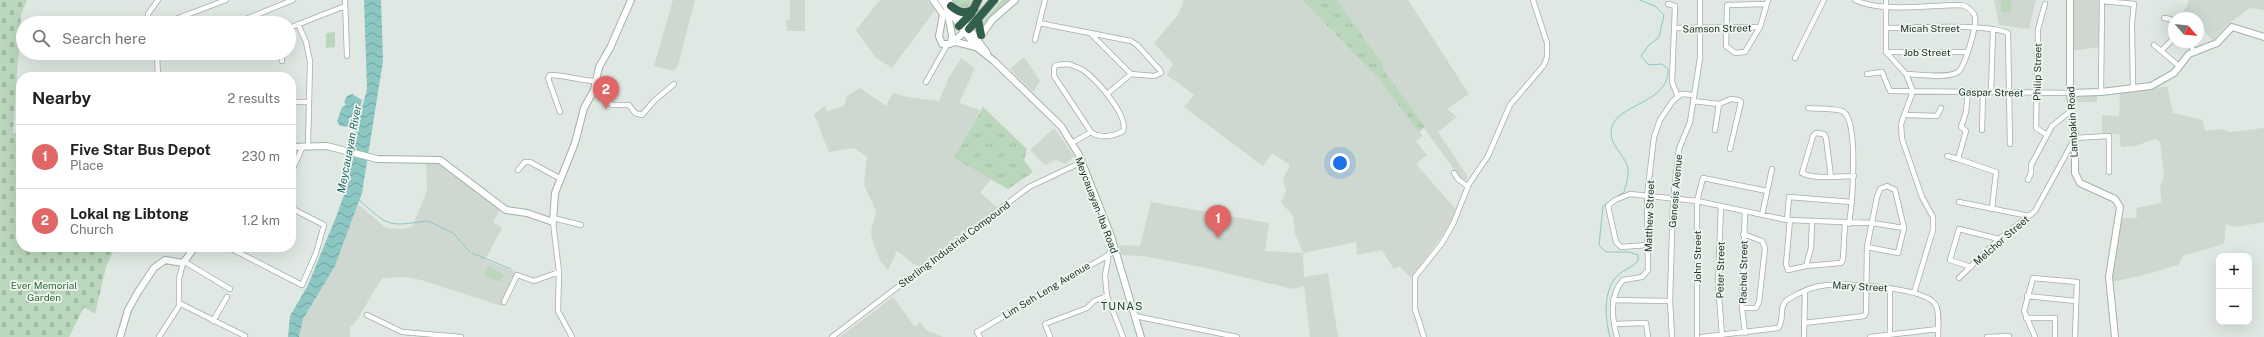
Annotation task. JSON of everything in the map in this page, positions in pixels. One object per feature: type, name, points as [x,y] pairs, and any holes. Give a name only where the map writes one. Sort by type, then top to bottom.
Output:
[{"type":"highway","points":[[978,0],[964,27],[981,28],[994,0]]},
{"type":"highway","points":[[948,4],[956,10],[963,12],[970,11],[975,8]]},
{"type":"main road","points":[[296,147],[327,146],[369,157],[440,160],[506,210],[527,213],[553,220],[555,193],[575,143],[584,108],[594,90],[599,67],[610,48],[631,0]]},
{"type":"main road","points":[[933,0],[943,14],[939,38],[942,44],[956,42],[978,46],[981,28],[1015,0]]},
{"type":"main road","points":[[942,0],[948,4],[952,35],[949,44]]},
{"type":"main road","name":"Lambakin Road","points":[[2070,0],[2070,93],[2075,138],[2074,173],[2077,180],[2084,185],[2115,199],[2120,207],[2108,277],[2115,337]]},
{"type":"main road","name":"Meycauayan-Iba Road","points":[[948,4],[978,46],[1061,126],[1072,143],[1082,162],[1141,337]]},
{"type":"main road","points":[[949,44],[964,27]]},
{"type":"main road","points":[[2070,93],[2133,89],[2159,83],[2174,73],[2186,57],[2217,43],[2232,27],[2264,37]]},
{"type":"main road","points":[[120,337],[128,310],[154,268],[165,260],[184,262],[191,252]]},
{"type":"street","points":[[148,16],[158,0]]},
{"type":"street","points":[[184,16],[226,0]]},
{"type":"street","points":[[253,16],[293,0]]},
{"type":"street","points":[[345,0],[347,56]]},
{"type":"street","points":[[1035,40],[1045,0]]},
{"type":"street","points":[[1424,337],[1415,309],[1415,277],[1446,237],[1468,187],[1488,156],[1510,105],[1544,65],[1547,57],[1547,43],[1534,0]]},
{"type":"street","name":"Genesis Avenue","points":[[1672,337],[1670,301],[1673,200],[1679,149],[1690,122],[1700,58],[1702,27],[1700,0]]},
{"type":"street","points":[[1795,58],[1824,0]]},
{"type":"street","points":[[1855,0],[1862,3],[1886,6],[1962,5],[1969,8],[1975,15],[1974,28],[1967,52],[1963,65],[1958,72],[1949,76],[1906,74]]},
{"type":"street","points":[[1886,0],[1886,52],[1906,74],[1913,91],[1902,124],[1902,139],[1922,197],[1933,217],[1933,230],[1914,293]]},
{"type":"street","points":[[2101,92],[2102,1],[2134,4],[2132,23],[2133,89]]},
{"type":"street","points":[[1768,2],[1760,28],[1745,52],[1739,54],[1735,53],[1726,46],[1727,5],[1768,2]]},
{"type":"street","points":[[1668,4],[1674,6],[1672,82],[1678,97],[1681,94],[1694,95]]},
{"type":"street","name":"Philip Street","points":[[2045,4],[2038,29],[2036,128],[2047,135]]},
{"type":"street","points":[[296,163],[305,146],[310,69],[306,42],[298,24],[345,6]]},
{"type":"street","points":[[2164,18],[2168,19]]},
{"type":"street","points":[[1039,23],[1131,41],[1142,50],[1161,72],[1154,76],[1131,74],[1091,34]]},
{"type":"street","name":"Samson Street","points":[[1674,28],[1760,28]]},
{"type":"street","name":"Micah Street","points":[[1886,28],[1974,28],[1993,30]]},
{"type":"street","points":[[1991,92],[1993,30],[2008,33],[2010,144]]},
{"type":"street","points":[[926,82],[949,44]]},
{"type":"street","points":[[2161,51],[2168,44]]},
{"type":"street","points":[[2154,45],[2179,66]]},
{"type":"street","points":[[2192,48],[2195,52]]},
{"type":"street","name":"Job Street","points":[[1886,52],[1967,52]]},
{"type":"street","points":[[156,60],[157,72]]},
{"type":"street","points":[[1059,64],[1074,66],[1083,70],[1107,94],[1124,120],[1124,131],[1119,134],[1099,136],[1091,132],[1056,79],[1054,68],[1059,64]]},
{"type":"street","name":"Gaspar Street","points":[[1867,74],[1882,72],[1890,91],[2070,93]]},
{"type":"street","points":[[560,112],[548,78],[550,74],[567,75],[580,81],[596,81]]},
{"type":"street","points":[[1107,94],[1131,74]]},
{"type":"street","points":[[594,90],[612,105],[629,105],[636,113],[642,115],[654,101],[674,84]]},
{"type":"street","points":[[1958,159],[1966,130],[1961,127],[1966,112],[1968,92]]},
{"type":"street","points":[[1982,130],[1983,92]]},
{"type":"street","name":"Matthew Street","points":[[1617,337],[1614,324],[1613,300],[1618,285],[1623,280],[1642,277],[1648,270],[1647,196],[1654,137],[1660,120],[1672,102],[1678,97]]},
{"type":"street","points":[[1693,101],[1719,104],[1731,99],[1739,100],[1741,102],[1730,149]]},
{"type":"street","points":[[296,102],[309,102]]},
{"type":"street","points":[[1715,130],[1719,104]]},
{"type":"street","points":[[1808,108],[1841,111],[1845,113],[1851,135],[1854,176],[1852,202],[1847,224],[1843,261],[1788,270],[1786,264],[1790,197],[1852,202]]},
{"type":"street","points":[[1906,115],[1937,116],[1941,108]]},
{"type":"street","points":[[2028,180],[2032,170],[2031,165],[2052,126],[2072,110]]},
{"type":"street","points":[[1072,143],[1091,132]]},
{"type":"street","points":[[1831,177],[1826,138],[1824,134],[1816,133],[1813,136],[1802,173],[1806,175],[1831,177],[1854,176]]},
{"type":"street","points":[[2075,138],[2109,136],[2109,172]]},
{"type":"street","name":"Melchor Street","points":[[1959,278],[1999,239],[2034,211],[2075,138]]},
{"type":"street","points":[[1947,156],[1996,172],[1992,209]]},
{"type":"street","points":[[518,170],[525,162],[530,162],[561,179]]},
{"type":"street","name":"Sterling Industrial Compound","points":[[832,337],[1029,187],[1082,162]]},
{"type":"street","points":[[1762,215],[1772,169]]},
{"type":"street","points":[[1454,174],[1458,180],[1468,187]]},
{"type":"street","name":"John Street","points":[[1697,337],[1697,201],[1702,178],[1767,191]]},
{"type":"street","points":[[1804,323],[1864,316],[1866,313],[1868,285],[1867,247],[1877,197],[1880,189],[1887,186],[1895,190],[1904,228],[1898,252],[1867,247]]},
{"type":"street","points":[[1647,245],[1621,247],[1616,242],[1608,206],[1615,200],[1630,194],[1673,200],[1697,201],[1788,220],[1872,224],[1904,228]]},
{"type":"street","points":[[1959,202],[2029,216]]},
{"type":"street","name":"Peter Street","points":[[1721,206],[1718,283],[1722,335]]},
{"type":"street","points":[[238,252],[302,285],[316,254],[324,225],[296,211]]},
{"type":"street","name":"Rachel Street","points":[[1745,211],[1743,234],[1742,308],[1745,333]]},
{"type":"street","points":[[572,337],[558,310],[559,272],[553,220],[581,225]]},
{"type":"street","points":[[1806,266],[1811,248],[1812,222]]},
{"type":"street","points":[[1971,266],[1950,260],[1959,229],[1999,239]]},
{"type":"street","points":[[1742,308],[1756,308],[1759,302],[1765,248],[1762,241],[1743,234]]},
{"type":"street","points":[[1112,252],[1105,276],[1107,296],[1123,337]]},
{"type":"street","name":"Lim Seh Leng Avenue","points":[[980,337],[977,332],[1112,252]]},
{"type":"street","points":[[160,337],[179,303],[179,284],[184,262],[230,289]]},
{"type":"street","points":[[504,302],[517,275],[534,281],[559,272]]},
{"type":"street","points":[[2036,337],[2024,311],[2032,278],[2077,282],[2074,337]]},
{"type":"street","name":"Mary Street","points":[[1702,337],[1778,328],[1781,323],[1783,305],[1786,301],[1805,291],[1827,285],[1868,285],[1914,293],[1934,303],[1938,337]]},
{"type":"street","points":[[1890,288],[1890,334]]},
{"type":"street","points":[[1804,337],[1805,291]]},
{"type":"street","points":[[1050,337],[1045,324],[1087,308],[1094,301],[1107,296]]},
{"type":"street","points":[[2027,296],[2076,301]]},
{"type":"street","points":[[214,320],[227,297]]},
{"type":"street","points":[[1613,300],[1670,301]]},
{"type":"street","points":[[179,303],[245,336]]},
{"type":"street","points":[[367,315],[402,332],[461,337]]},
{"type":"street","points":[[1135,316],[1237,337]]},
{"type":"street","points":[[2026,318],[2055,318],[2055,337]]},
{"type":"street","points":[[1614,324],[1646,323],[1648,337]]},
{"type":"street","points":[[1870,337],[1938,330]]},
{"type":"street","points":[[1987,337],[2010,336]]},
{"type":"shaded area","points":[[673,0],[695,0],[678,65],[674,71],[654,66]]},
{"type":"shaded area","points":[[790,0],[805,0],[805,31],[787,31],[786,20],[790,20]]},
{"type":"shaded area","points":[[880,0],[927,0],[935,10],[892,68],[876,58],[856,30]]},
{"type":"shaded area","points":[[1184,0],[1302,0],[1379,79],[1423,136],[1416,141],[1427,155],[1416,164],[1456,210],[1446,230],[1411,278],[1399,266],[1394,269],[1382,250],[1357,255],[1356,242],[1303,253],[1295,233],[1293,216],[1281,202],[1286,191],[1283,179],[1290,165],[1272,153],[1263,166],[1184,107],[1194,95],[1167,75],[1173,64],[1154,43],[1178,15]]},
{"type":"shaded area","points":[[1337,0],[1408,0],[1469,94],[1447,109],[1457,117],[1438,132],[1468,177],[1464,183],[1381,68],[1384,66]]},
{"type":"shaded area","points":[[1994,0],[2036,0],[2029,29],[1999,25]]},
{"type":"shaded area","points":[[2072,0],[2101,0],[2098,47],[2071,51]]},
{"type":"shaded area","points":[[2189,0],[2264,0],[2264,10],[2250,8],[2226,26],[2213,41],[2204,30],[2204,12],[2183,12]]},
{"type":"shaded area","points":[[1024,57],[1040,81],[1033,92],[1010,69]]},
{"type":"shaded area","points":[[961,58],[975,68],[959,103],[980,110],[956,159],[991,179],[980,193],[997,207],[918,267],[897,251],[888,270],[881,262],[872,240],[871,232],[876,211],[864,185],[867,157],[854,148],[829,152],[814,114],[825,106],[827,111],[842,107],[845,104],[846,97],[860,88],[886,106],[893,93],[907,97],[939,101],[948,79]]},
{"type":"shaded area","points":[[2167,86],[2173,113],[2203,120],[2205,131],[2222,129],[2230,132],[2264,128],[2264,222],[2236,227],[2226,224],[2224,244],[2183,256],[2178,265],[2144,275],[2111,282],[2122,218],[2137,218],[2136,208],[2162,203],[2160,188],[2164,175],[2160,142],[2155,139],[2135,146],[2121,147],[2119,134],[2102,134],[2102,115],[2119,116],[2120,94]]},
{"type":"shaded area","points":[[2097,94],[2097,102],[2074,102],[2073,95]]},
{"type":"shaded area","points":[[1054,128],[1074,156],[1066,164],[1056,160],[1045,165],[1030,150]]},
{"type":"shaded area","points":[[426,161],[438,161],[501,209],[493,222],[502,228],[485,260],[516,272],[502,306],[421,280],[405,277],[382,278],[355,323],[350,326],[350,337],[299,337],[303,319],[335,266],[358,204],[386,228],[403,229],[412,227],[427,191]]},
{"type":"shaded area","points":[[1151,202],[1269,223],[1265,251],[1303,253],[1304,277],[1328,273],[1338,337],[1310,337],[1304,286],[1293,289],[1206,268],[1143,256],[1121,255],[1119,245],[1140,246]]},
{"type":"shaded area","points":[[893,297],[915,327],[920,322],[926,330],[943,337],[840,337]]},
{"type":"green space","name":"Ever Memorial Garden","points":[[0,0],[27,0],[21,16],[16,16],[16,60],[18,60],[13,133],[16,133],[16,252],[113,252],[106,267],[95,314],[84,307],[69,337],[0,337]]},
{"type":"green space","points":[[951,0],[976,0],[969,9],[956,7]]},
{"type":"green space","points":[[1002,0],[1012,0],[982,26],[982,23]]},
{"type":"green space","points":[[1302,0],[1337,0],[1384,66],[1382,68],[1425,127],[1419,132],[1379,79]]},
{"type":"green space","points":[[2001,0],[2011,0],[2011,13],[2001,12]]},
{"type":"green space","points":[[335,32],[335,47],[326,48],[326,33]]},
{"type":"green space","points":[[983,107],[1027,149],[1024,160],[1033,172],[1008,189],[954,158]]},
{"type":"green space","points":[[488,267],[504,274],[500,282],[484,276]]},
{"type":"water","points":[[364,0],[381,0],[383,61],[362,193],[335,266],[303,319],[299,337],[288,337],[290,316],[308,285],[338,212],[349,180],[352,145],[367,89]]},
{"type":"water","points":[[352,94],[362,100],[360,107],[358,108],[358,114],[355,116],[357,118],[355,127],[340,126],[337,121],[342,107],[346,105],[344,102],[347,96]]},
{"type":"waterway","points":[[1610,337],[1606,314],[1609,290],[1616,277],[1638,261],[1638,255],[1629,252],[1606,252],[1599,245],[1603,206],[1624,192],[1628,174],[1626,163],[1613,142],[1611,130],[1618,117],[1645,101],[1662,88],[1667,80],[1668,69],[1662,64],[1649,65],[1641,56],[1648,46],[1659,37],[1664,15],[1655,6],[1640,0]]},
{"type":"waterway","points":[[359,200],[383,220],[395,224],[426,221]]},
{"type":"waterway","points":[[428,221],[453,233],[470,252]]},
{"type":"waterway","points":[[472,253],[511,269]]},
{"type":"place","name":"Lokal ng Libtong","points":[[606,109]]},
{"type":"place","name":"Five Star Bus Depot","points":[[1218,238]]},
{"type":"district","name":"TUNAS","points":[[1122,306]]},
{"type":"water label","name":"Meycauayan River","points":[[349,149]]}]
